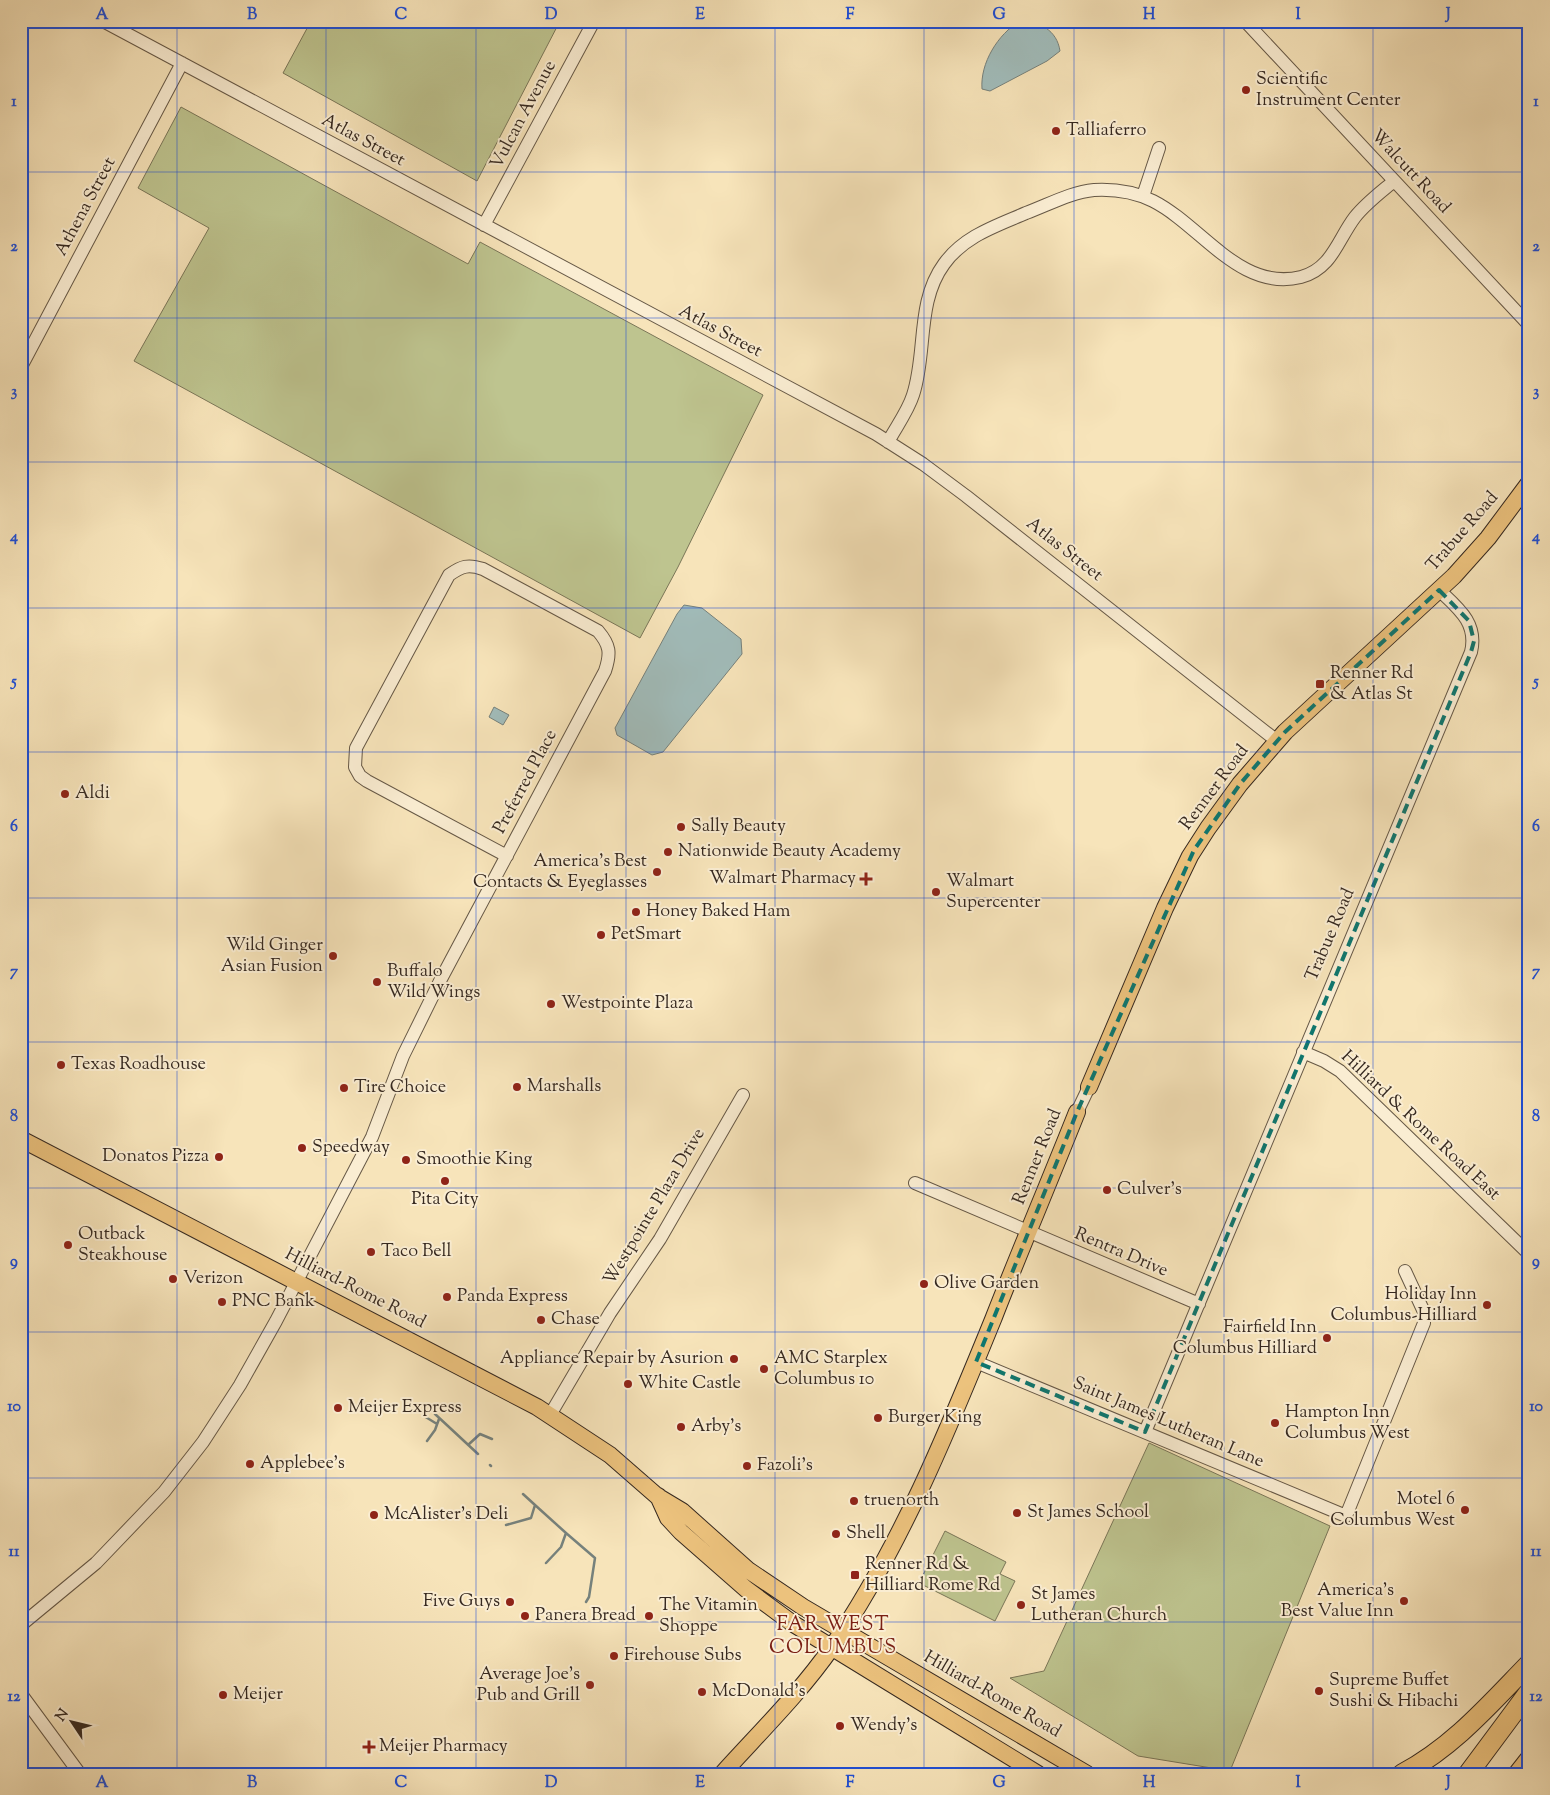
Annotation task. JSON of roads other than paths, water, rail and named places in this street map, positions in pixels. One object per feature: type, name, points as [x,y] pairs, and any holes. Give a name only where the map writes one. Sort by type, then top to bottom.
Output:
[{"type":"highway","points":[[1402,1774],[1437,1753],[1460,1735],[1529,1664]]},
{"type":"highway","points":[[1468,1774],[1529,1692]]},
{"type":"highway","points":[[1518,1774],[1529,1760]]},
{"type":"main road","name":"Trabue Road","points":[[1439,590],[1488,538],[1529,483]]},
{"type":"main road","name":"Renner Road","points":[[1089,1087],[1165,908],[1190,856],[1240,784],[1277,740],[1439,590]]},
{"type":"main road","name":"Renner Road","points":[[722,1774],[785,1704],[832,1647],[917,1499],[976,1362],[1077,1112]]},
{"type":"main road","name":"Hilliard-Rome Road","points":[[21,1138],[502,1388],[550,1415],[610,1455],[658,1496],[682,1511],[748,1570],[842,1630],[1087,1774]]},
{"type":"main road","name":"Hilliard-Rome Road","points":[[658,1496],[668,1518],[700,1550],[746,1589],[792,1623],[1038,1774]]},
{"type":"street","name":"Atlas Street","points":[[103,21],[888,442],[923,464],[966,496],[1277,740]]},
{"type":"street","name":"Vulcan Avenue","points":[[484,225],[594,21]]},
{"type":"street","name":"Walcutt Road","points":[[1244,21],[1529,325]]},
{"type":"street","name":"Athena Street","points":[[21,367],[182,63]]},
{"type":"street","points":[[1143,196],[1159,148]]},
{"type":"street","points":[[888,442],[914,394],[927,305],[933,284],[944,264],[959,247],[977,234],[1068,196],[1093,190],[1126,192],[1143,196],[1164,207],[1247,270],[1266,279],[1286,280],[1307,275],[1324,265],[1355,217],[1394,181]]},
{"type":"street","name":"Preferred Place","points":[[471,565],[483,569],[584,622],[598,631],[608,643],[610,656],[605,670],[507,856],[367,781],[360,776],[355,767],[356,748],[400,664],[449,575],[462,566],[471,565]]},
{"type":"street","name":"Trabue Road","points":[[1145,1432],[1471,652],[1474,641],[1468,621],[1439,590]]},
{"type":"street","points":[[21,1625],[66,1589],[108,1551],[179,1473],[204,1442],[240,1385],[297,1282],[372,1136],[411,1038],[507,856]]},
{"type":"street","name":"Hilliard & Rome Road East","points":[[1303,1052],[1324,1061],[1340,1071],[1529,1254]]},
{"type":"street","name":"Renner Road","points":[[1077,1112],[1089,1087]]},
{"type":"street","name":"Westpointe Plaza Drive","points":[[550,1415],[610,1313],[663,1235],[743,1094]]},
{"type":"street","points":[[915,1183],[1029,1232]]},
{"type":"street","name":"Rentra Drive","points":[[1029,1232],[1102,1265],[1199,1304]]},
{"type":"street","name":"Saint James Lutheran Lane","points":[[976,1362],[1346,1516],[1424,1323],[1424,1312],[1405,1271]]},
{"type":"street","points":[[21,1694],[80,1774]]},
{"type":"water","points":[[1020,21],[1027,21],[1046,28],[1055,37],[1060,51],[1047,61],[990,91],[982,89],[984,69],[992,50],[1004,33]]},
{"type":"water","points":[[684,605],[702,608],[741,639],[742,654],[663,752],[652,755],[617,735],[615,728],[677,614]]},
{"type":"water","points":[[494,707],[509,715],[503,725],[489,717]]},
{"type":"waterway","points":[[435,1414],[478,1454]]},
{"type":"waterway","points":[[424,1416],[437,1424]]},
{"type":"waterway","points":[[427,1441],[435,1430],[439,1419]]},
{"type":"waterway","points":[[468,1445],[480,1434],[492,1439]]},
{"type":"waterway","points":[[506,1525],[531,1518],[535,1505],[523,1494]]},
{"type":"waterway","points":[[535,1505],[566,1533],[561,1547],[546,1563]]},
{"type":"waterway","points":[[566,1533],[595,1558],[589,1597],[586,1602]]},
{"type":"place","name":"Scientific Instrument Center","points":[[1246,90]]},
{"type":"place","name":"Talliaferro","points":[[1056,131]]},
{"type":"place","name":"Renner Rd & Atlas St","points":[[1320,684]]},
{"type":"place","name":"Aldi","points":[[65,794]]},
{"type":"place","name":"Sally Beauty","points":[[681,827]]},
{"type":"place","name":"Nationwide Beauty Academy","points":[[668,852]]},
{"type":"place","name":"America's Best Contacts & Eyeglasses","points":[[657,872]]},
{"type":"place","name":"Walmart Pharmacy","points":[[866,879]]},
{"type":"place","name":"Walmart Supercenter","points":[[936,892]]},
{"type":"place","name":"Honey Baked Ham","points":[[636,912]]},
{"type":"place","name":"PetSmart","points":[[601,935]]},
{"type":"place","name":"Wild Ginger Asian Fusion","points":[[333,956]]},
{"type":"place","name":"Buffalo Wild Wings","points":[[377,982]]},
{"type":"place","name":"Westpointe Plaza","points":[[551,1004]]},
{"type":"place","name":"Texas Roadhouse","points":[[61,1065]]},
{"type":"place","name":"Marshalls","points":[[517,1087]]},
{"type":"place","name":"Tire Choice","points":[[344,1088]]},
{"type":"place","name":"Speedway","points":[[302,1148]]},
{"type":"place","name":"Donatos Pizza","points":[[219,1157]]},
{"type":"place","name":"Smoothie King","points":[[406,1160]]},
{"type":"place","name":"Pita City","points":[[445,1181]]},
{"type":"place","name":"Culver's","points":[[1107,1190]]},
{"type":"place","name":"Outback Steakhouse","points":[[68,1245]]},
{"type":"place","name":"Taco Bell","points":[[371,1252]]},
{"type":"place","name":"Verizon","points":[[173,1279]]},
{"type":"place","name":"Olive Garden","points":[[924,1284]]},
{"type":"place","name":"Panda Express","points":[[447,1297]]},
{"type":"place","name":"PNC Bank","points":[[222,1302]]},
{"type":"place","name":"Holiday Inn Columbus-Hilliard","points":[[1487,1305]]},
{"type":"place","name":"Chase","points":[[541,1320]]},
{"type":"place","name":"Fairfield Inn Columbus Hilliard","points":[[1327,1338]]},
{"type":"place","name":"Appliance Repair by Asurion","points":[[734,1359]]},
{"type":"place","name":"AMC Starplex Columbus 10","points":[[764,1369]]},
{"type":"place","name":"White Castle","points":[[628,1384]]},
{"type":"place","name":"Meijer Express","points":[[338,1408]]},
{"type":"place","name":"Burger King","points":[[878,1418]]},
{"type":"place","name":"Hampton Inn Columbus West","points":[[1275,1423]]},
{"type":"place","name":"Arby's","points":[[681,1427]]},
{"type":"place","name":"Applebee's","points":[[250,1464]]},
{"type":"place","name":"Fazoli's","points":[[747,1466]]},
{"type":"place","name":"truenorth","points":[[854,1501]]},
{"type":"place","name":"Motel 6 Columbus West","points":[[1465,1510]]},
{"type":"place","name":"St James School","points":[[1017,1513]]},
{"type":"place","name":"McAlister's Deli","points":[[374,1515]]},
{"type":"place","name":"Shell","points":[[836,1534]]},
{"type":"place","name":"Renner Rd & Hilliard Rome Rd","points":[[855,1575]]},
{"type":"place","name":"America's Best Value Inn","points":[[1404,1601]]},
{"type":"place","name":"Five Guys","points":[[510,1602]]},
{"type":"place","name":"St James Lutheran Church","points":[[1021,1605]]},
{"type":"place","name":"Panera Bread","points":[[525,1616]]},
{"type":"place","name":"The Vitamin Shoppe","points":[[649,1616]]},
{"type":"place","name":"Firehouse Subs","points":[[614,1656]]},
{"type":"place","name":"Average Joe's Pub and Grill","points":[[590,1685]]},
{"type":"place","name":"Supreme Buffet Sushi & Hibachi","points":[[1319,1691]]},
{"type":"place","name":"McDonald's","points":[[702,1692]]},
{"type":"place","name":"Meijer","points":[[223,1695]]},
{"type":"place","name":"Wendy's","points":[[840,1726]]},
{"type":"place","name":"Meijer Pharmacy","points":[[369,1747]]},
{"type":"district","name":"FAR WEST COLUMBUS","points":[[833,1636]]}]
